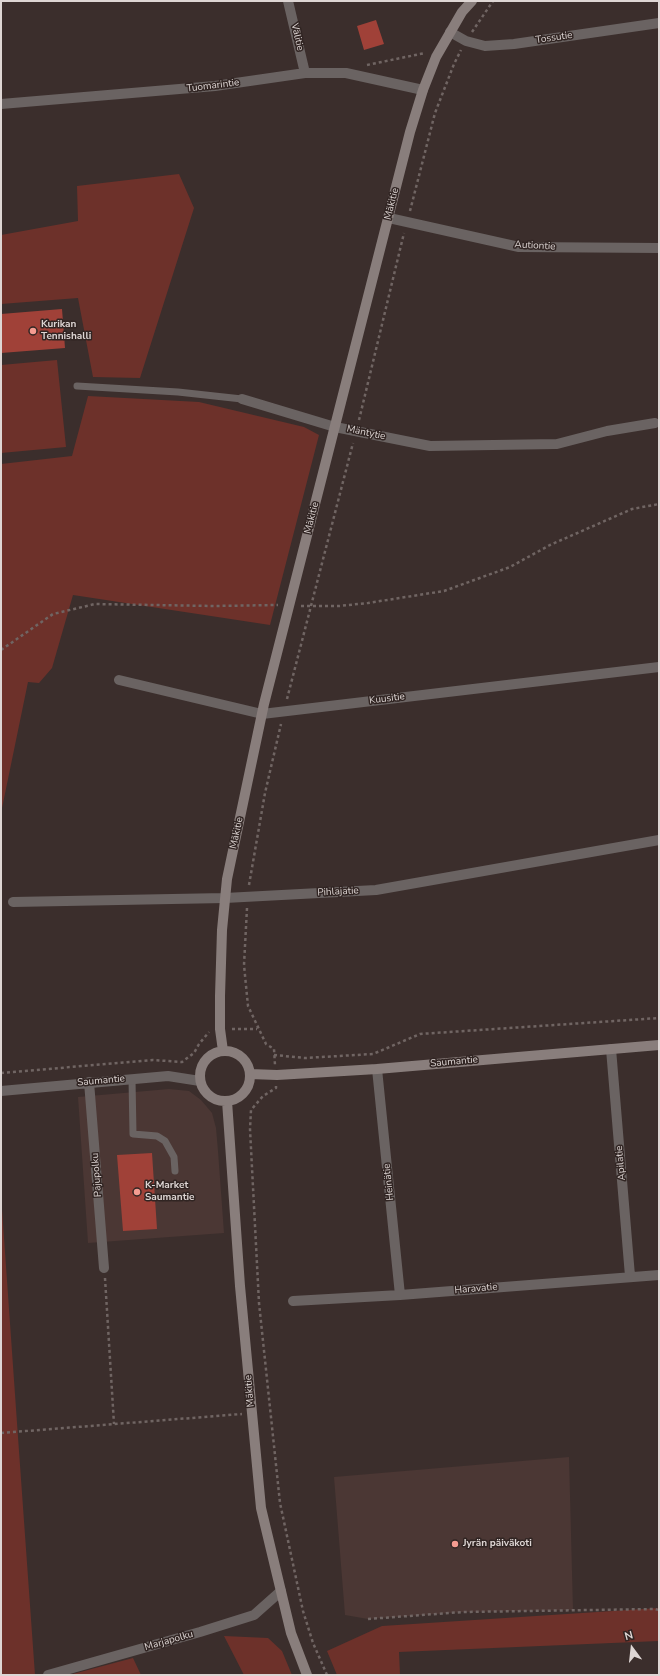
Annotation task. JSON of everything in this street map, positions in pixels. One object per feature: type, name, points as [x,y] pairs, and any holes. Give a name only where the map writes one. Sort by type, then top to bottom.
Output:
[{"type":"street","name":"Välitie","points":[[288,1],[305,73]]},
{"type":"street","name":"Mäkitie","points":[[223,1051],[220,1029],[222,930],[227,879],[262,714],[410,132],[423,90],[436,57],[462,12],[472,1]]},
{"type":"street","name":"Tossutie","points":[[450,32],[466,41],[485,46],[514,44],[659,24]]},
{"type":"street","name":"Tuomarintie","points":[[1,104],[215,86],[305,73],[346,73],[423,90]]},
{"type":"street","name":"Autiontie","points":[[389,218],[519,247],[659,248]]},
{"type":"street","name":"Mäntytie","points":[[242,399],[335,427],[430,446],[557,444],[607,431],[656,423]]},
{"type":"street","name":"Kuusitie","points":[[119,680],[262,714],[659,667]]},
{"type":"street","name":"Pihlajatie","points":[[13,902],[225,898],[376,890],[659,840]]},
{"type":"street","name":"Saumantie","points":[[250,1074],[377,1069],[659,1045]]},
{"type":"street","name":"Apilatie","points":[[611,1049],[630,1276]]},
{"type":"street","points":[[223,1051],[232,1052],[241,1057],[247,1064],[250,1074],[249,1084],[244,1092],[238,1097],[227,1101],[217,1100],[211,1097],[204,1090],[200,1081],[201,1068],[206,1060],[213,1054],[223,1051]]},
{"type":"street","name":"Heinätie","points":[[377,1069],[400,1295]]},
{"type":"street","name":"Saumantie","points":[[1,1091],[168,1076],[200,1081]]},
{"type":"street","name":"Pajupolku","points":[[89,1082],[104,1268]]},
{"type":"street","name":"Mäkitie","points":[[227,1101],[240,1286],[261,1508],[291,1633],[307,1675]]},
{"type":"street","name":"Haravatie","points":[[293,1301],[400,1295],[630,1276],[659,1275]]},
{"type":"street","name":"Marjapolku","points":[[48,1675],[200,1632],[254,1615],[281,1592]]},
{"type":"lane","name":"Mäntytie","points":[[77,386],[178,392],[242,399]]},
{"type":"lane","points":[[132,1079],[133,1134],[157,1136],[165,1141],[174,1157],[175,1171]]},
{"type":"path","points":[[327,1675],[313,1643],[303,1611],[280,1503],[260,1303],[250,1129],[250,1110],[263,1096],[276,1088],[277,1074],[274,1049],[266,1044],[257,1029],[248,1006],[244,965],[248,897],[265,793],[284,712],[435,113],[454,64],[477,23],[493,1]]},
{"type":"path","points":[[346,73],[369,64],[424,52],[454,64]]},
{"type":"path","points":[[1,650],[53,614],[95,604],[339,606],[376,602],[444,591],[510,567],[550,545],[632,509],[659,504]]},
{"type":"path","points":[[274,1055],[305,1058],[373,1054],[420,1034],[659,1018]]},
{"type":"path","points":[[1,1073],[153,1060],[182,1062],[194,1053],[208,1032],[220,1029],[257,1029]]},
{"type":"path","points":[[104,1268],[114,1424]]},
{"type":"path","points":[[1,1433],[252,1413]]},
{"type":"path","points":[[368,1619],[463,1612],[655,1608],[659,1610]]},
{"type":"shaded area","points":[[179,174],[194,208],[140,378],[93,377],[78,298],[1,304],[1,235],[78,221],[77,186]]},
{"type":"shaded area","points":[[57,360],[66,447],[1,453],[1,365]]},
{"type":"shaded area","points":[[88,396],[199,402],[304,427],[319,435],[270,625],[73,595],[52,668],[39,683],[28,682],[1,813],[1,464],[72,456]]},
{"type":"shaded area","points":[[169,1089],[189,1091],[201,1100],[212,1113],[216,1128],[224,1233],[88,1243],[78,1097]]},
{"type":"shaded area","points":[[1,1195],[18,1437],[35,1675],[1,1675]]},
{"type":"shaded area","name":"Jyrän päiväkoti","points":[[569,1457],[573,1610],[463,1612],[368,1619],[345,1615],[334,1477]]},
{"type":"shaded area","points":[[659,1608],[659,1641],[399,1652],[400,1675],[337,1675],[327,1651],[382,1626]]},
{"type":"shaded area","points":[[224,1636],[268,1638],[282,1651],[292,1675],[244,1675]]},
{"type":"shaded area","points":[[133,1658],[141,1675],[69,1675]]},
{"type":"building","points":[[376,20],[384,44],[364,50],[357,26]]},
{"type":"building","name":"Kurikan Tennishalli","points":[[62,309],[65,348],[1,353],[1,314]]},
{"type":"building","name":"K-Market Saumantie","points":[[152,1153],[157,1229],[123,1231],[117,1155]]},
{"type":"place","name":"Kurikan Tennishalli","points":[[33,331]]},
{"type":"place","name":"K-Market Saumantie","points":[[137,1192]]},
{"type":"place","name":"Jyrän päiväkoti","points":[[455,1544]]}]
